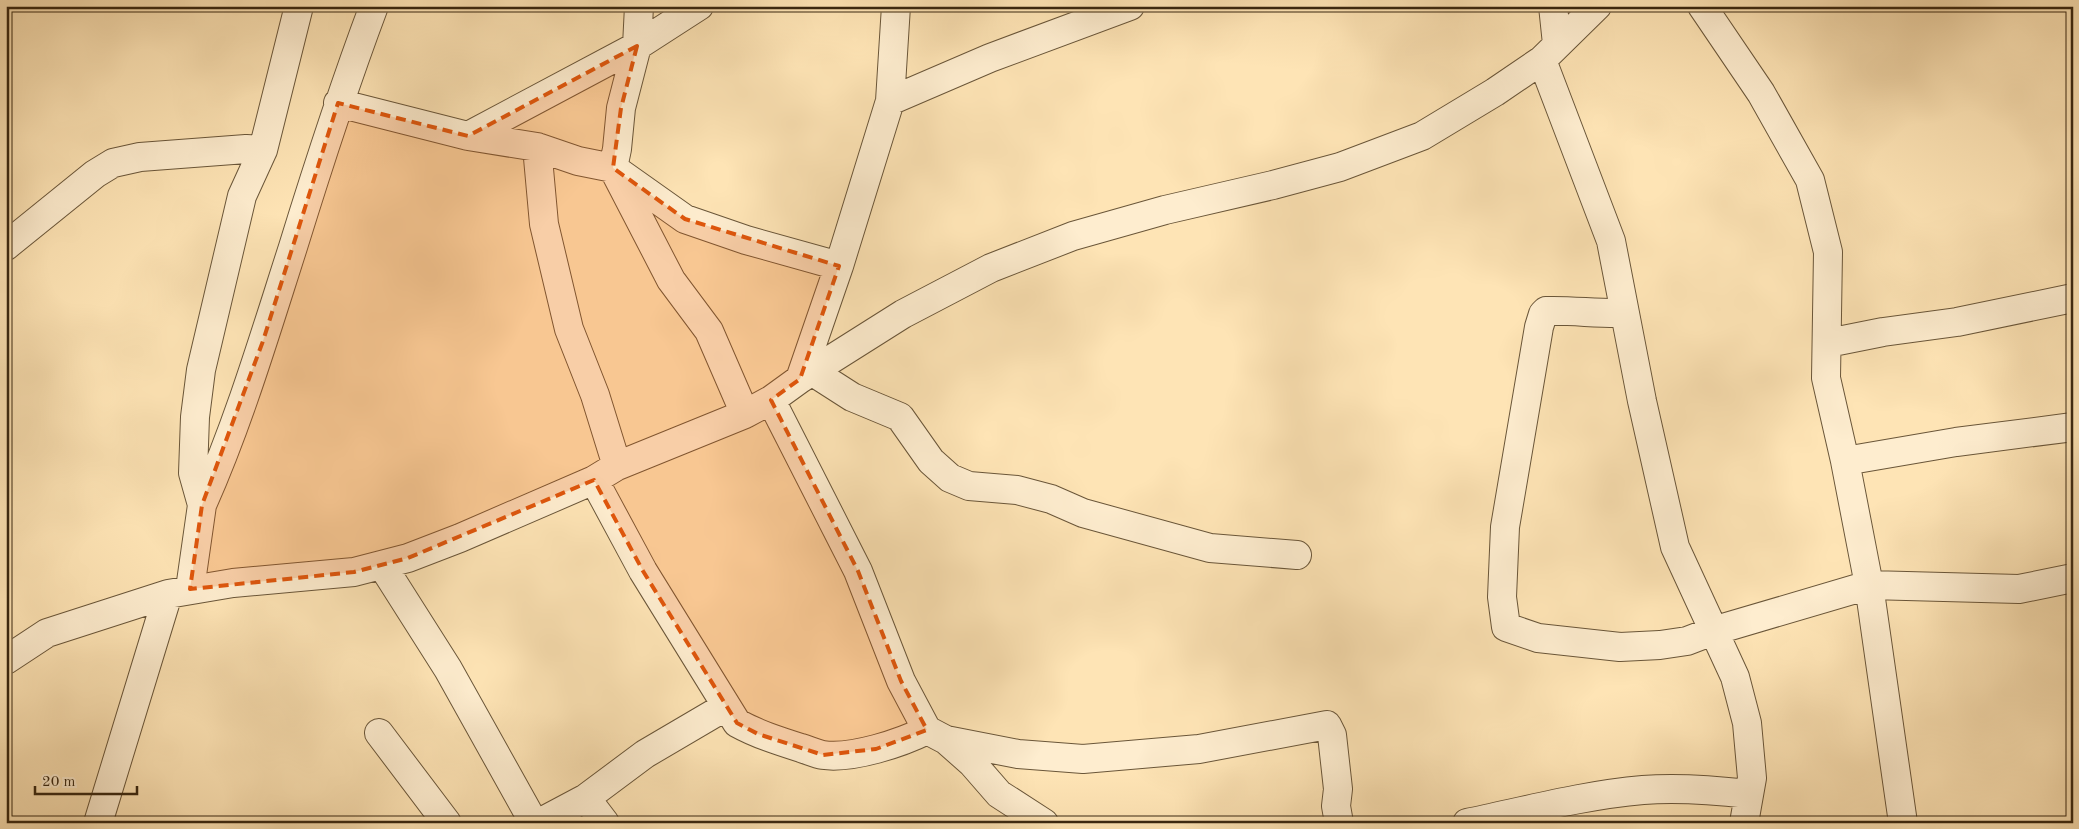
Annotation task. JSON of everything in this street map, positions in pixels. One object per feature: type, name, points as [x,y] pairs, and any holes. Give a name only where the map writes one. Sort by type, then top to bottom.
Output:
[{"type":"street","points":[[202,505],[193,473],[195,417],[201,370],[242,196],[263,150],[299,6]]},
{"type":"street","points":[[98,823],[179,592],[202,505],[221,461],[263,341],[338,103],[374,6]]},
{"type":"street","points":[[638,6],[637,46],[621,108],[613,168],[671,280],[709,331],[746,414]]},
{"type":"street","points":[[468,136],[637,46],[699,6]]},
{"type":"street","points":[[806,375],[890,101],[896,6]]},
{"type":"street","points":[[890,101],[990,58],[1130,6]]},
{"type":"street","points":[[1553,6],[1549,52],[1611,241],[1642,402],[1675,547],[1735,677],[1748,723],[1752,778],[1744,823]]},
{"type":"street","points":[[6,660],[47,632],[179,592],[233,583],[354,572],[408,558],[460,538],[594,480],[617,466],[746,414],[903,314],[991,268],[1073,236],[1165,210],[1340,167],[1422,136],[1495,92],[1549,52],[1597,6]]},
{"type":"street","points":[[1702,6],[1761,93],[1810,180],[1828,252],[1826,378],[1845,461],[1869,585],[1903,823]]},
{"type":"street","points":[[338,103],[468,136],[537,147],[578,161],[613,168],[685,219],[746,240],[838,266]]},
{"type":"street","points":[[537,147],[544,224],[569,329],[595,395],[617,466]]},
{"type":"street","points":[[6,246],[95,174],[113,163],[140,157],[246,149],[263,150]]},
{"type":"street","points":[[1828,343],[1883,332],[1957,322],[2073,298]]},
{"type":"street","points":[[1624,313],[1594,314],[1546,310],[1543,314],[1539,327],[1505,528],[1502,597],[1506,626],[1538,638],[1620,647],[1660,645],[1687,641],[1713,631],[1869,585],[2020,589],[2073,578]]},
{"type":"street","points":[[806,375],[900,417],[931,461],[950,478],[969,486],[1017,490],[1051,500],[1083,514],[1210,548],[1297,555]]},
{"type":"street","points":[[770,400],[858,571],[901,681],[937,735],[972,763],[999,794],[1039,822]]},
{"type":"street","points":[[1845,461],[1956,442],[2073,427]]},
{"type":"street","points":[[594,480],[644,571],[725,707],[737,723],[758,734],[823,755],[876,749],[937,735],[1018,754],[1083,760],[1199,749],[1326,725],[1332,735],[1338,789],[1336,806],[1340,823]]},
{"type":"street","points":[[382,565],[448,669],[534,823]]},
{"type":"street","points":[[539,823],[586,798],[645,754],[725,707]]},
{"type":"street","points":[[379,733],[447,823]]},
{"type":"street","points":[[1466,823],[1642,790],[1688,789],[1749,794]]},
{"type":"street","points":[[586,798],[605,823]]},
{"type":"highlighted area","points":[[637,46],[621,108],[613,168],[685,219],[839,266],[800,379],[771,400],[858,571],[901,681],[927,730],[876,749],[823,755],[758,734],[737,723],[643,571],[594,480],[408,558],[354,572],[190,589],[202,505],[263,341],[338,103],[468,136]]}]
